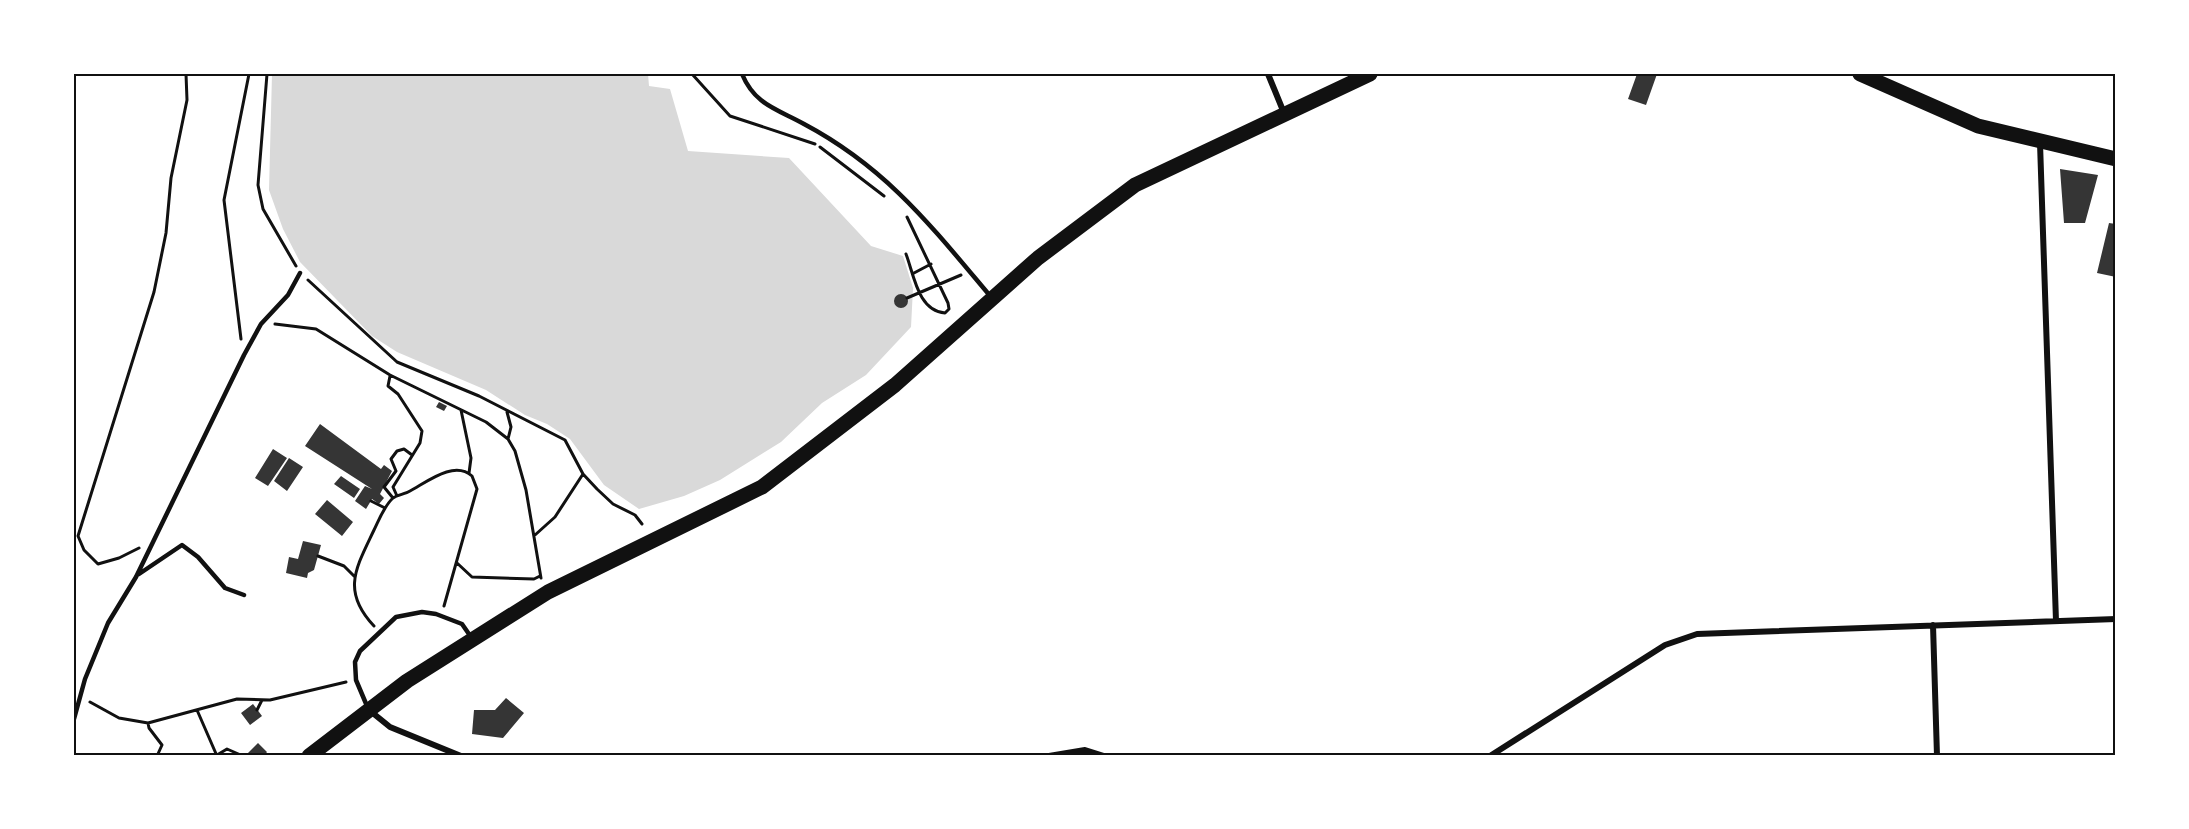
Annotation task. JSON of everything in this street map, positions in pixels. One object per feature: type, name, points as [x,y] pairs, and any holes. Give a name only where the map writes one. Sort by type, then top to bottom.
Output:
[{"type":"highway","points":[[309,756],[368,709],[472,638],[548,592],[762,487],[895,385],[1076,227],[1135,185],[1284,112],[1370,74]]},
{"type":"highway","points":[[1860,74],[1945,113],[2040,143],[2115,159]]},
{"type":"street","points":[[1268,74],[1284,112]]},
{"type":"street","points":[[2040,143],[2056,621]]},
{"type":"street","points":[[1490,756],[1681,638],[1712,632],[2115,619]]},
{"type":"street","points":[[1933,625],[1937,756]]},
{"type":"street","points":[[368,709],[390,727],[461,756]]},
{"type":"street","points":[[1049,756],[1085,750],[1104,756]]},
{"type":"lane","points":[[742,74],[747,87],[771,109],[804,124],[894,186],[933,226],[993,299]]},
{"type":"lane","points":[[74,719],[95,653],[108,623],[137,575],[261,324],[288,295],[300,273]]},
{"type":"lane","points":[[137,575],[182,545],[198,557],[225,588],[244,595]]},
{"type":"lane","points":[[368,709],[356,680],[355,662],[360,651],[396,617],[422,612],[448,619],[462,624],[472,638]]},
{"type":"path","points":[[155,537],[119,558],[98,564],[84,550],[78,536],[154,292],[166,233],[171,178],[187,100],[186,74]]},
{"type":"path","points":[[244,356],[224,200],[249,74]]},
{"type":"path","points":[[267,74],[258,185],[263,209],[300,273],[397,362],[479,396],[507,412],[549,429],[565,440],[583,474],[613,504],[635,515],[642,524]]},
{"type":"path","points":[[692,74],[730,116],[817,144],[886,197]]},
{"type":"path","points":[[900,210],[907,217],[940,283],[948,303],[949,309],[945,313],[938,312],[922,300],[906,254]]},
{"type":"path","points":[[913,273],[931,264]]},
{"type":"path","points":[[907,298],[963,274],[981,285]]},
{"type":"path","points":[[261,324],[287,324],[316,329],[390,375],[486,422],[508,439],[518,461],[535,535],[540,576],[548,592]]},
{"type":"path","points":[[390,375],[388,386],[398,394],[422,431],[420,443],[393,487],[395,497]]},
{"type":"path","points":[[461,409],[471,458],[469,473]]},
{"type":"path","points":[[507,412],[511,427],[508,439]]},
{"type":"path","points":[[395,497],[384,487],[396,471],[391,459],[397,451],[404,449],[412,455]]},
{"type":"path","points":[[365,617],[357,604],[353,590],[354,576],[385,508],[395,497],[458,469],[469,473],[477,482],[477,489],[442,610],[448,619]]},
{"type":"path","points":[[535,535],[555,517],[583,474]]},
{"type":"path","points":[[371,501],[385,508]]},
{"type":"path","points":[[318,556],[344,566],[354,576]]},
{"type":"path","points":[[457,562],[472,577],[534,579],[540,576]]},
{"type":"path","points":[[93,704],[118,718],[148,723],[237,699],[262,700],[356,680]]},
{"type":"path","points":[[257,710],[262,700]]},
{"type":"path","points":[[197,710],[217,755],[227,750],[243,756]]},
{"type":"path","points":[[148,723],[148,728],[162,745],[157,756]]},
{"type":"shaded area","points":[[272,74],[648,74],[649,86],[670,89],[688,151],[789,158],[871,246],[903,256],[913,288],[911,327],[866,375],[822,403],[781,442],[720,480],[684,496],[639,509],[604,485],[570,439],[547,424],[525,415],[486,390],[397,352],[372,336],[300,262],[283,229],[269,190]]},
{"type":"building","points":[[1637,74],[1657,74],[1646,105],[1628,99]]},
{"type":"building","points":[[2060,169],[2098,175],[2085,223],[2064,223]]},
{"type":"building","points":[[2109,223],[2116,224],[2116,277],[2097,273]]},
{"type":"building","points":[[898,294],[904,294],[908,301],[904,308],[898,308],[894,304],[894,298]]},
{"type":"building","points":[[439,402],[447,406],[444,411],[436,407]]},
{"type":"building","points":[[320,424],[381,469],[384,465],[392,471],[380,494],[384,498],[379,504],[372,499],[366,509],[355,501],[365,486],[372,489],[305,446]]},
{"type":"building","points":[[273,449],[287,458],[268,486],[255,478]]},
{"type":"building","points":[[289,458],[303,467],[287,491],[274,481]]},
{"type":"building","points":[[341,476],[360,489],[354,498],[334,484]]},
{"type":"building","points":[[327,500],[353,522],[342,536],[315,514]]},
{"type":"building","points":[[303,541],[321,545],[314,570],[308,573],[307,578],[286,573],[289,557],[298,559]]},
{"type":"building","points":[[506,698],[524,713],[503,738],[472,734],[474,710],[495,710]]},
{"type":"building","points":[[253,704],[262,716],[250,725],[241,713]]},
{"type":"building","points":[[258,743],[267,752],[264,756],[251,756],[248,753]]}]
